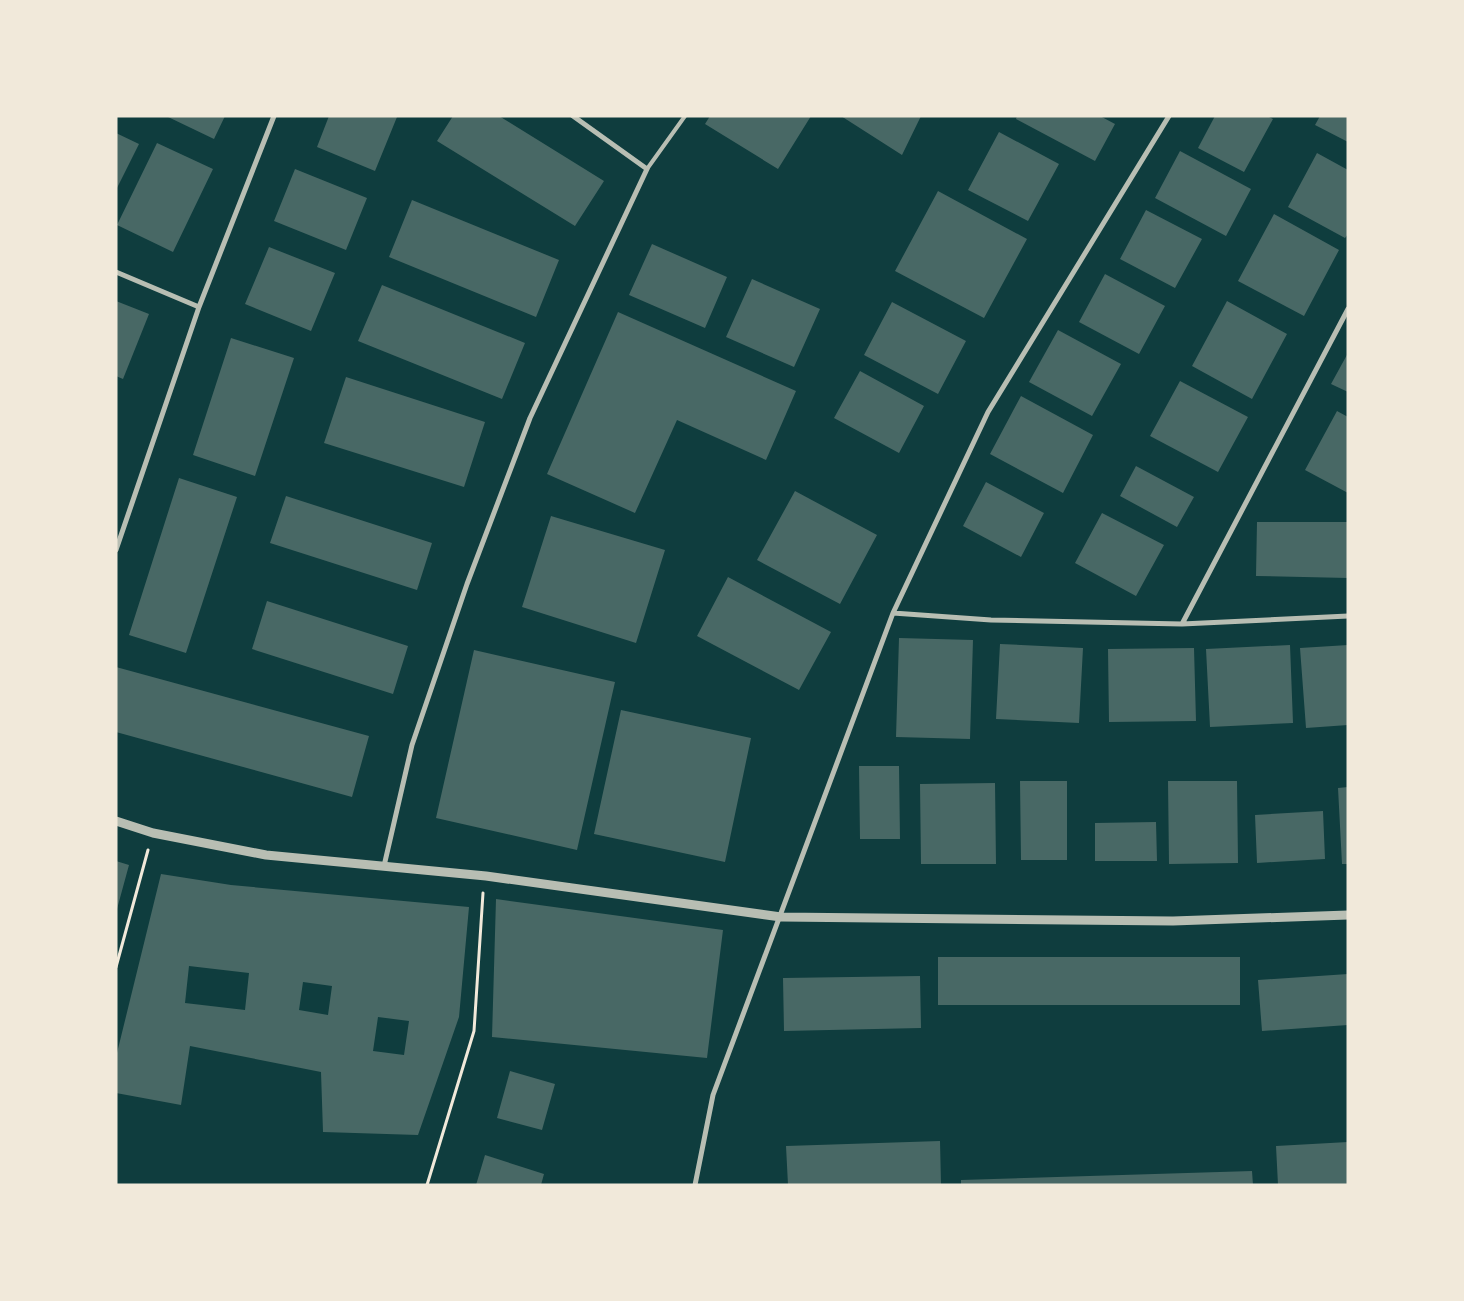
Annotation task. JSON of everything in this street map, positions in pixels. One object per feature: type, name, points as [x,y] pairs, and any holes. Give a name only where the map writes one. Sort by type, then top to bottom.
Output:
[{"type":"street","points":[[116,550],[118,539],[199,307],[274,116]]},
{"type":"street","points":[[384,867],[412,745],[467,584],[530,418],[647,169],[573,116]]},
{"type":"street","points":[[695,1185],[713,1095],[893,613],[988,412],[1169,116]]},
{"type":"street","points":[[116,272],[199,307]]},
{"type":"street","points":[[1182,624],[1348,309]]},
{"type":"street","points":[[893,613],[991,620],[1182,624],[1348,616]]},
{"type":"street","points":[[116,821],[153,833],[266,855],[486,876],[781,916],[1173,921],[1348,916]]},
{"type":"lane","points":[[647,169],[685,116]]},
{"type":"path","points":[[116,967],[153,833]]},
{"type":"path","points":[[427,1185],[474,1030],[481,908],[486,876]]},
{"type":"building","points":[[166,116],[225,116],[214,139]]},
{"type":"building","points":[[329,116],[397,117],[375,171],[317,147]]},
{"type":"building","points":[[453,116],[499,116],[604,181],[575,226],[437,141]]},
{"type":"building","points":[[710,116],[811,116],[778,169],[705,124]]},
{"type":"building","points":[[841,116],[921,116],[902,155]]},
{"type":"building","points":[[1017,116],[1100,116],[1115,124],[1095,161],[1016,119]]},
{"type":"building","points":[[1215,116],[1267,116],[1273,119],[1244,172],[1198,148]]},
{"type":"building","points":[[1320,116],[1348,116],[1348,142],[1315,125]]},
{"type":"building","points":[[999,132],[1059,164],[1028,221],[968,190]]},
{"type":"building","points":[[116,133],[139,144],[116,190]]},
{"type":"building","points":[[157,143],[213,169],[173,252],[117,225]]},
{"type":"building","points":[[1180,151],[1251,189],[1226,236],[1155,198]]},
{"type":"building","points":[[1317,153],[1348,170],[1348,234],[1345,238],[1288,207]]},
{"type":"building","points":[[295,169],[367,198],[346,250],[274,221]]},
{"type":"building","points":[[938,191],[1027,239],[984,318],[895,271]]},
{"type":"building","points":[[412,200],[559,260],[536,317],[389,257]]},
{"type":"building","points":[[1146,210],[1202,239],[1175,288],[1120,259]]},
{"type":"building","points":[[1274,214],[1339,250],[1304,316],[1238,281]]},
{"type":"building","points":[[652,244],[727,277],[705,328],[629,295]]},
{"type":"building","points":[[269,247],[335,273],[311,331],[245,304]]},
{"type":"building","points":[[1105,274],[1165,306],[1139,354],[1079,322]]},
{"type":"building","points":[[752,279],[820,309],[794,367],[726,337]]},
{"type":"building","points":[[382,285],[525,343],[502,399],[358,341]]},
{"type":"building","points":[[116,301],[149,314],[123,379],[116,376]]},
{"type":"building","points":[[1227,301],[1287,334],[1252,399],[1192,366]]},
{"type":"building","points":[[892,302],[966,341],[938,394],[864,355]]},
{"type":"building","points":[[618,312],[796,391],[766,460],[677,420],[635,513],[547,474]]},
{"type":"building","points":[[1058,330],[1121,364],[1092,416],[1029,382]]},
{"type":"building","points":[[231,338],[294,358],[255,476],[193,455]]},
{"type":"building","points":[[1348,353],[1348,392],[1331,384]]},
{"type":"building","points":[[860,371],[924,406],[899,453],[834,418]]},
{"type":"building","points":[[346,377],[485,422],[464,487],[324,443]]},
{"type":"building","points":[[1180,381],[1248,417],[1218,472],[1150,436]]},
{"type":"building","points":[[1021,396],[1093,435],[1063,493],[990,454]]},
{"type":"building","points":[[1337,411],[1348,417],[1348,493],[1305,470]]},
{"type":"building","points":[[1136,466],[1194,497],[1177,527],[1120,496]]},
{"type":"building","points":[[179,478],[237,497],[186,653],[129,635]]},
{"type":"building","points":[[986,482],[1044,513],[1021,557],[963,526]]},
{"type":"building","points":[[795,491],[877,535],[840,604],[757,560]]},
{"type":"building","points":[[286,496],[432,543],[417,590],[270,543]]},
{"type":"building","points":[[1102,513],[1164,545],[1136,596],[1075,563]]},
{"type":"building","points":[[551,516],[665,550],[636,643],[522,607]]},
{"type":"building","points":[[1257,522],[1348,522],[1348,578],[1256,576]]},
{"type":"building","points":[[728,577],[831,632],[799,690],[697,636]]},
{"type":"building","points":[[267,601],[408,646],[393,694],[252,649]]},
{"type":"building","points":[[899,638],[973,640],[970,739],[896,737]]},
{"type":"building","points":[[1000,644],[1083,648],[1079,723],[996,719]]},
{"type":"building","points":[[1290,645],[1293,723],[1210,727],[1206,649]]},
{"type":"building","points":[[1348,645],[1348,725],[1306,728],[1300,648]]},
{"type":"building","points":[[1194,648],[1196,721],[1109,722],[1108,649]]},
{"type":"building","points":[[474,650],[615,682],[577,850],[436,818]]},
{"type":"building","points":[[116,667],[369,736],[352,797],[116,732]]},
{"type":"building","points":[[621,710],[751,738],[725,862],[594,834]]},
{"type":"building","points":[[859,766],[899,766],[900,839],[860,839]]},
{"type":"building","points":[[1020,781],[1067,781],[1067,860],[1021,860]]},
{"type":"building","points":[[1168,781],[1237,781],[1238,863],[1169,864]]},
{"type":"building","points":[[995,783],[996,864],[921,864],[920,784]]},
{"type":"building","points":[[1348,787],[1348,864],[1342,864],[1338,788]]},
{"type":"building","points":[[1323,811],[1325,859],[1257,863],[1255,815]]},
{"type":"building","points":[[1156,822],[1157,861],[1095,861],[1095,823]]},
{"type":"building","points":[[116,861],[129,865],[117,909],[116,909]]},
{"type":"building","points":[[161,874],[231,885],[469,907],[459,1017],[418,1135],[323,1132],[321,1072],[190,1046],[181,1105],[116,1093],[116,1057]],"holes":[[[189,966],[249,973],[245,1010],[185,1003]],[[303,982],[332,986],[328,1015],[299,1010]],[[378,1017],[409,1021],[404,1055],[373,1051]]]},
{"type":"building","points":[[496,899],[723,930],[707,1058],[492,1037]]},
{"type":"building","points":[[938,957],[1240,957],[1240,1005],[938,1005]]},
{"type":"building","points":[[1348,974],[1348,1025],[1262,1031],[1258,980]]},
{"type":"building","points":[[920,976],[921,1028],[784,1031],[783,978]]},
{"type":"building","points":[[510,1071],[555,1084],[542,1130],[497,1118]]},
{"type":"building","points":[[940,1141],[941,1185],[788,1185],[786,1146]]},
{"type":"building","points":[[1348,1142],[1348,1185],[1278,1185],[1276,1146]]},
{"type":"building","points":[[485,1155],[544,1174],[541,1185],[476,1185]]},
{"type":"building","points":[[1252,1171],[1253,1185],[961,1185],[961,1180]]}]
